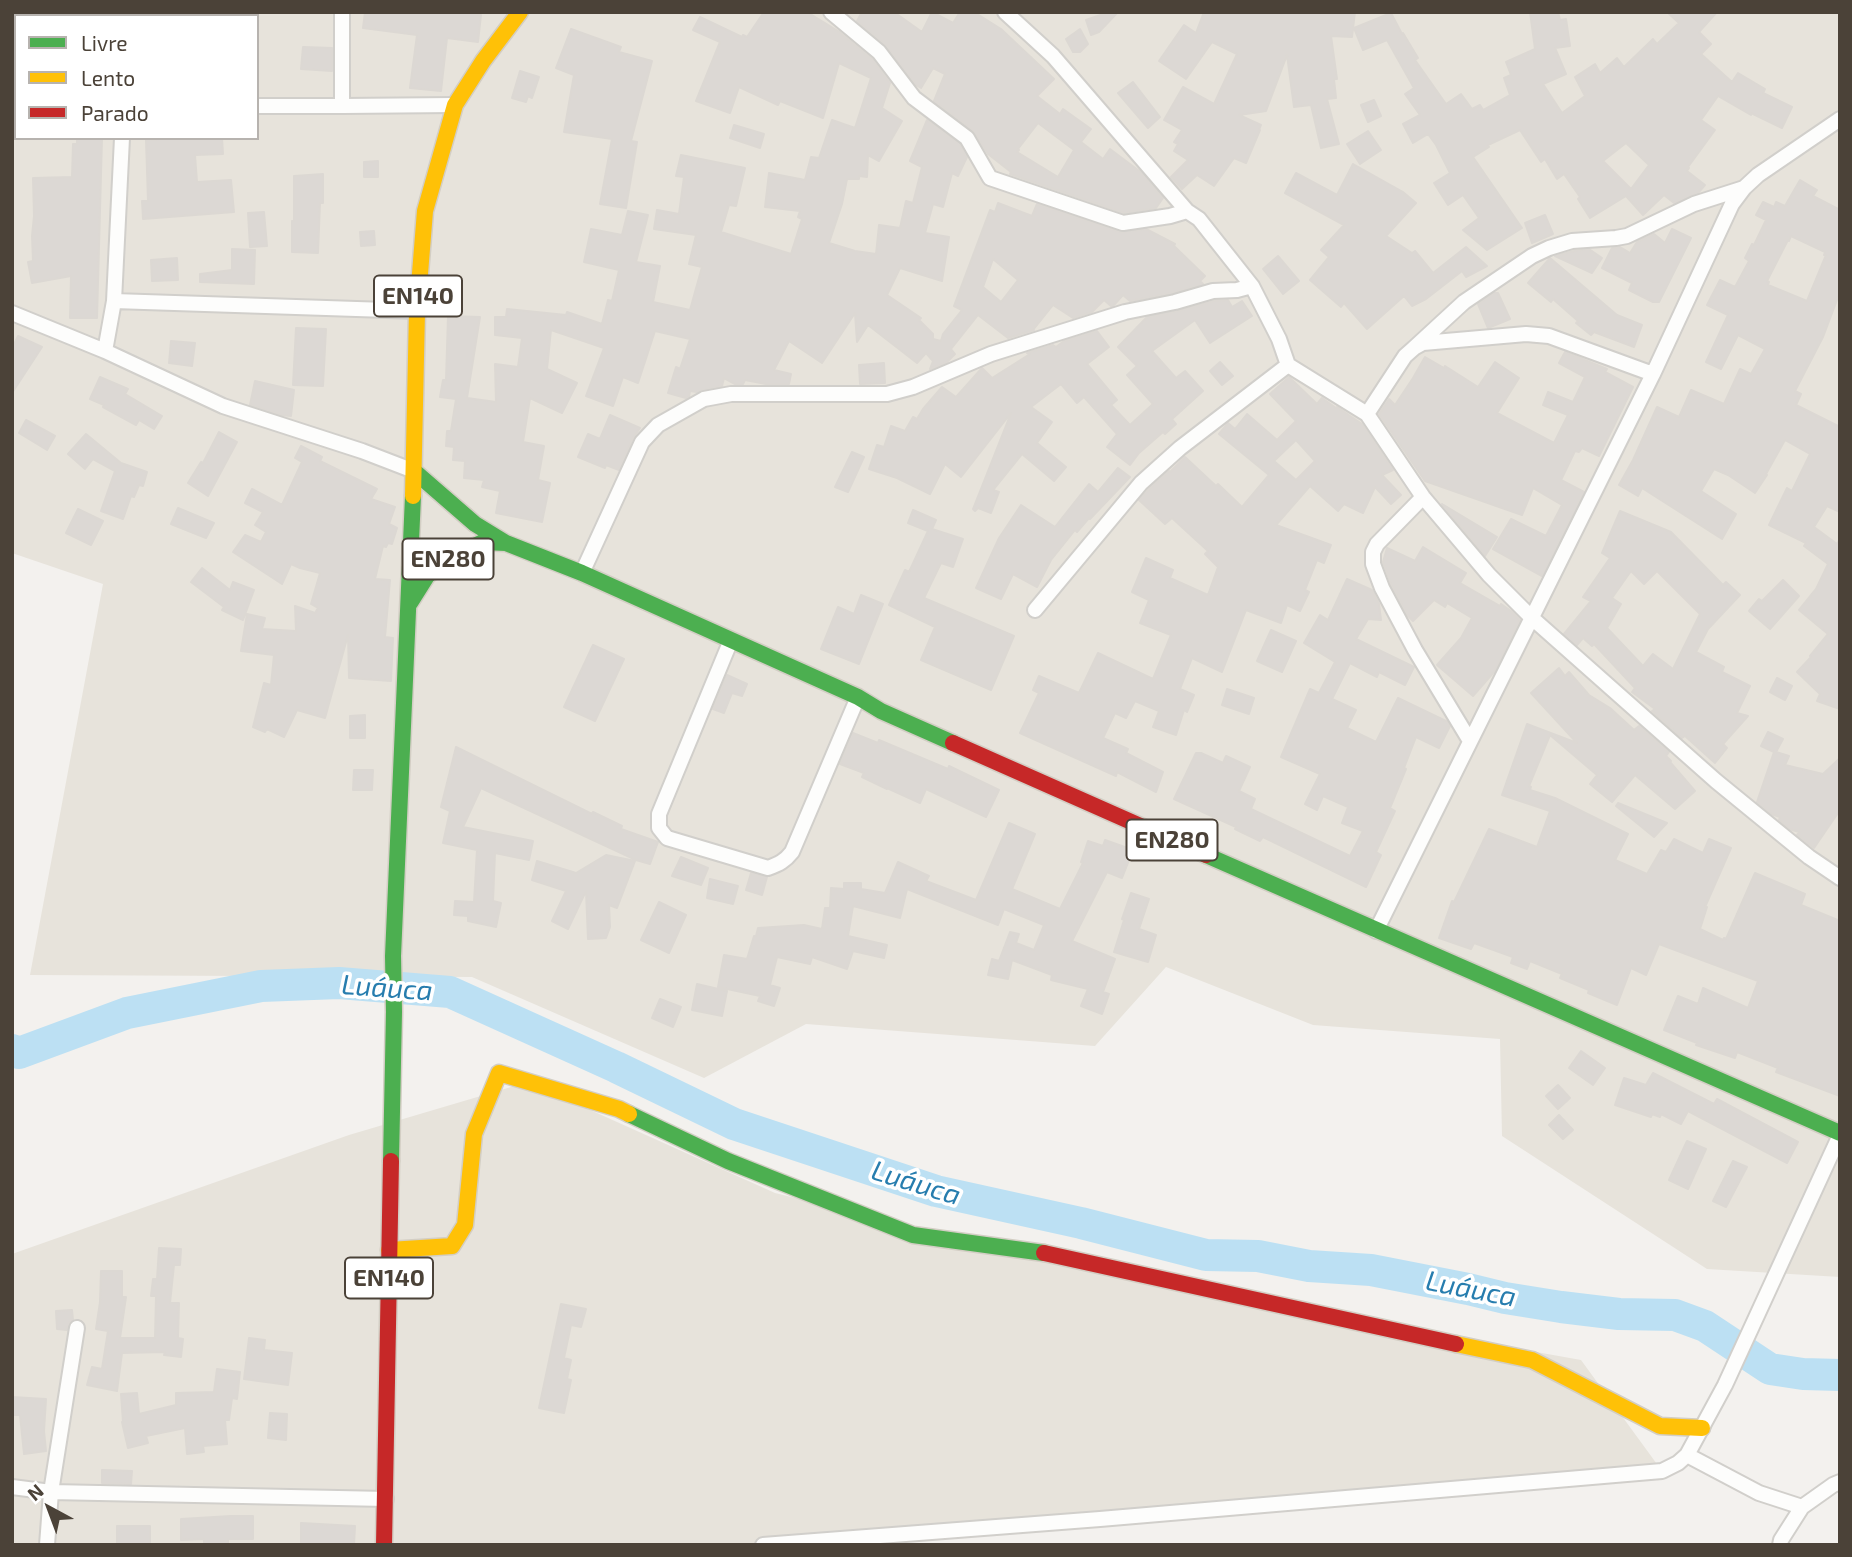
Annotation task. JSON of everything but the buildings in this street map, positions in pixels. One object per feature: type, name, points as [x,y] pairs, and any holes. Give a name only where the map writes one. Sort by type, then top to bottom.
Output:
[{"type":"main road","name":"EN140","points":[[384,1545],[393,956],[409,606],[417,311],[425,211],[455,105],[482,61],[520,12]]},
{"type":"main road","name":"EN280","points":[[414,471],[475,524],[506,543],[582,573],[859,697],[894,717],[1840,1134]]},
{"type":"main road","name":"EN280","points":[[409,606],[427,576],[447,559],[483,542],[506,543]]},
{"type":"main road","points":[[389,1250],[452,1246],[465,1224],[474,1134],[499,1073],[619,1109],[729,1161],[913,1235],[1045,1253],[1532,1360],[1660,1426],[1702,1428]]},
{"type":"street","points":[[342,12],[342,106]]},
{"type":"street","points":[[831,12],[879,52],[914,98],[967,138],[990,178],[1123,223],[1187,211]]},
{"type":"street","points":[[1005,12],[1053,56],[1187,211],[1199,219],[1252,286],[1279,340],[1288,365],[1367,414],[1423,496],[1489,575],[1532,618],[1716,781],[1809,858],[1840,878]]},
{"type":"street","points":[[259,106],[455,105]]},
{"type":"street","points":[[1376,931],[1653,374],[1732,204],[1758,175],[1840,119]]},
{"type":"street","points":[[105,351],[114,301],[122,140]]},
{"type":"street","points":[[1367,414],[1413,348],[1464,302],[1532,256],[1572,242],[1627,236],[1694,204],[1744,188]]},
{"type":"street","points":[[582,573],[642,442],[658,425],[704,399],[731,394],[887,394],[913,387],[992,355],[1125,312],[1213,291],[1252,286]]},
{"type":"street","points":[[114,301],[417,311]]},
{"type":"street","points":[[12,313],[105,351],[223,406],[362,451],[414,471]]},
{"type":"street","points":[[1413,348],[1423,343],[1526,334],[1549,336],[1653,374]]},
{"type":"street","points":[[1035,610],[1141,483],[1180,448],[1288,365]]},
{"type":"street","points":[[1423,496],[1377,544],[1373,552],[1373,564],[1381,587],[1415,650],[1470,741]]},
{"type":"street","points":[[731,640],[659,814],[659,828],[667,838],[768,868],[786,860],[792,852],[859,697]]},
{"type":"street","points":[[763,1545],[1662,1471],[1678,1464],[1687,1455],[1725,1385],[1840,1134]]},
{"type":"street","points":[[47,1545],[51,1492],[77,1328]]},
{"type":"street","points":[[1687,1455],[1759,1493],[1802,1507]]},
{"type":"street","points":[[1780,1545],[1802,1507],[1840,1482]]},
{"type":"street","points":[[12,1487],[51,1492],[386,1499]]},
{"type":"shaded area","points":[[12,12],[1840,12],[1840,1277],[1707,1269],[1502,1136],[1500,1039],[1313,1025],[1166,967],[1095,1046],[806,1024],[704,1078],[472,977],[30,975],[103,584],[12,553]]},
{"type":"shaded area","points":[[528,1082],[775,1193],[1117,1277],[1581,1360],[1662,1471],[900,1535],[899,1545],[12,1545],[12,1254],[349,1135]]},
{"type":"waterway","name":"Luáuca","points":[[12,1050],[19,1053],[127,1013],[261,986],[339,983],[450,992],[734,1124],[936,1191],[1081,1223],[1206,1255],[1258,1256],[1309,1266],[1371,1270],[1561,1307],[1619,1314],[1675,1315],[1705,1326],[1770,1369],[1803,1374],[1840,1375]]},
{"type":"traffic: fast","points":[[414,471],[475,524],[506,543],[582,573],[858,697],[881,711],[953,743]]},
{"type":"traffic: fast","points":[[391,1161],[393,956],[413,496]]},
{"type":"traffic: fast","points":[[410,603],[427,576],[447,559],[483,542],[506,543]]},
{"type":"traffic: fast","points":[[1206,855],[1840,1133]]},
{"type":"traffic: fast","points":[[629,1114],[728,1161],[913,1235],[1044,1253]]},
{"type":"traffic: slow","points":[[413,496],[417,311],[425,211],[455,105],[483,61],[520,12]]},
{"type":"traffic: slow","points":[[389,1250],[452,1246],[465,1225],[474,1134],[499,1073],[629,1114]]},
{"type":"traffic: slow","points":[[1456,1344],[1532,1360],[1660,1426],[1702,1428]]},
{"type":"traffic: jam","points":[[953,743],[1206,855]]},
{"type":"traffic: jam","points":[[384,1545],[391,1161]]},
{"type":"traffic: jam","points":[[1044,1253],[1456,1344]]}]
